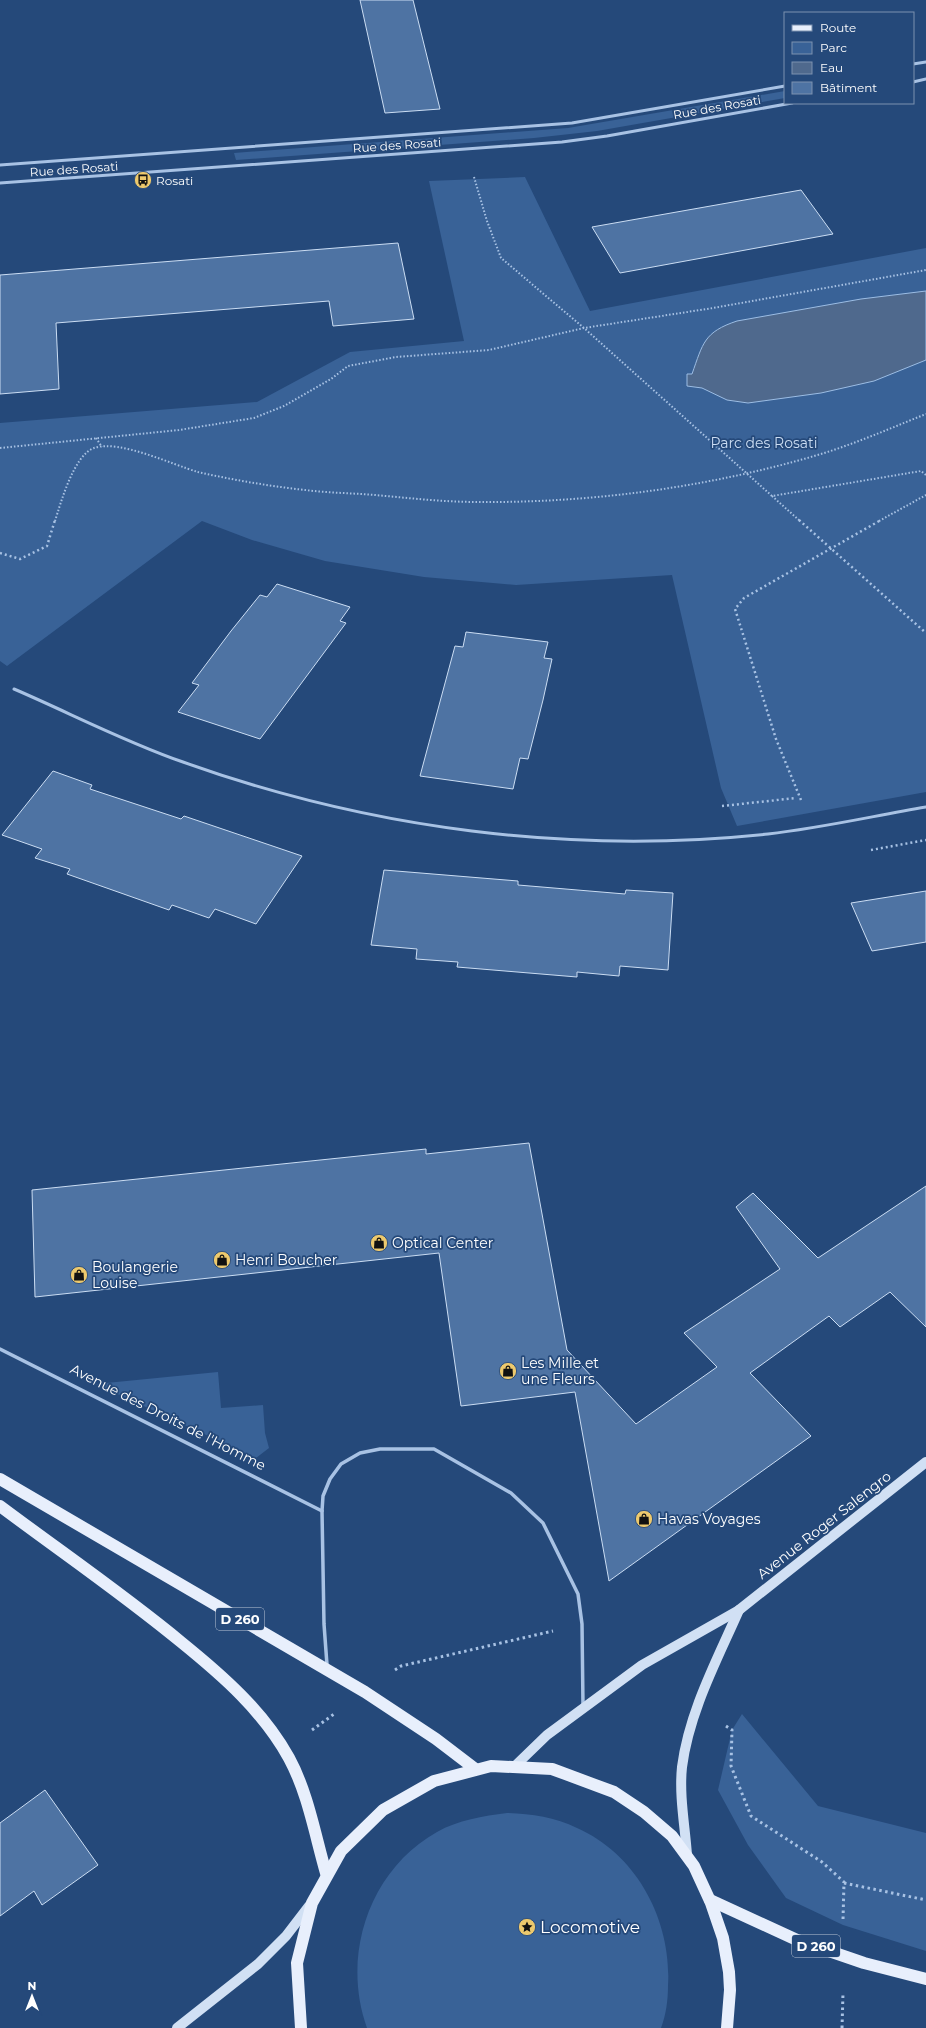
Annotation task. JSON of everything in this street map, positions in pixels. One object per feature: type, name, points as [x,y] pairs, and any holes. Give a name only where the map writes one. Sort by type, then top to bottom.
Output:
[{"type":"main road","name":"D 260","points":[[0,1479],[366,1692],[474,1768]]},
{"type":"main road","points":[[0,1506],[155,1619],[208,1663],[236,1689],[259,1714],[275,1734],[299,1780],[326,1872]]},
{"type":"main road","points":[[301,2028],[297,1994],[297,1971],[306,1923],[313,1900],[326,1872],[362,1827],[396,1800],[414,1788],[433,1780],[474,1768],[517,1764],[552,1768],[589,1780],[607,1788],[625,1798],[657,1822],[688,1855],[721,1926],[730,1969],[730,2011],[727,2028]]},
{"type":"main road","name":"D 260","points":[[710,1900],[797,1940],[870,1965],[926,1979]]},
{"type":"street","points":[[914,64],[926,62]]},
{"type":"street","points":[[914,82],[926,79]]},
{"type":"street","name":"Rue des Rosati","points":[[0,165],[564,124],[784,86]]},
{"type":"street","name":"Rue des Rosati","points":[[0,183],[584,139],[786,104]]},
{"type":"street","name":"Avenue Roger Salengro","points":[[517,1764],[547,1735],[642,1665],[739,1610],[926,1462]]},
{"type":"street","name":"Avenue Roger Salengro","points":[[688,1855],[682,1798],[682,1768],[686,1743],[698,1707],[739,1610]]},
{"type":"street","points":[[177,2028],[258,1964],[286,1936],[313,1900]]},
{"type":"lane","points":[[14,689],[132,742],[217,774],[328,806],[414,823],[530,836],[662,842],[767,834],[926,807]]},
{"type":"lane","name":"Avenue des Droits de l'Homme","points":[[0,1349],[322,1511]]},
{"type":"lane","points":[[327,1669],[324,1624],[322,1511],[323,1496],[330,1479],[341,1464],[360,1453],[380,1448],[434,1448],[511,1493],[528,1507],[543,1523],[578,1594],[582,1624],[583,1707]]},
{"type":"path","points":[[466,149],[487,222],[501,258],[584,328],[926,633]]},
{"type":"path","points":[[0,448],[179,430],[254,418],[284,406],[331,380],[348,366],[396,357],[489,350],[584,328],[713,308],[926,270]]},
{"type":"path","points":[[0,554],[20,559],[47,546],[77,466],[86,453],[92,449],[108,446],[188,469],[289,489],[493,502],[621,495],[748,473],[826,453],[891,430],[926,414]]},
{"type":"path","points":[[96,438],[102,447]]},
{"type":"path","points":[[772,496],[920,471],[926,475]]},
{"type":"path","points":[[813,827],[776,739],[735,609],[744,598],[926,495]]},
{"type":"path","points":[[714,806],[808,796]]},
{"type":"path","points":[[284,1750],[401,1666],[582,1624]]},
{"type":"path","points":[[698,1707],[732,1730],[731,1766],[751,1816],[822,1862],[844,1882],[926,1900]]},
{"type":"path","points":[[842,2028],[844,1882]]},
{"type":"green space","points":[[784,91],[784,98],[597,131],[534,138],[236,160],[234,153],[568,128]]},
{"type":"green space","name":"Parc des Rosati","points":[[525,177],[590,311],[926,248],[926,792],[737,826],[721,788],[672,575],[516,585],[424,577],[325,561],[252,540],[202,521],[7,666],[0,661],[0,423],[257,402],[350,352],[464,341],[429,181]]},
{"type":"green space","points":[[218,1372],[221,1408],[263,1405],[265,1433],[269,1448],[256,1458],[96,1384]]},
{"type":"green space","points":[[742,1714],[818,1806],[926,1833],[926,1951],[843,1925],[786,1898],[748,1845],[718,1790],[732,1730]]},
{"type":"green space","points":[[507,1813],[543,1817],[569,1824],[599,1840],[618,1855],[634,1873],[647,1893],[657,1915],[664,1938],[668,1962],[668,1991],[661,2028],[367,2028],[360,2000],[357,1972],[360,1944],[367,1917],[378,1892],[394,1869],[413,1848],[437,1832],[453,1824],[480,1817]]},
{"type":"water","points":[[926,291],[926,360],[874,381],[821,393],[748,403],[727,400],[702,388],[687,386],[687,374],[692,374],[706,340],[711,334],[726,325],[737,321],[861,299]]},
{"type":"building","points":[[360,0],[413,0],[440,109],[385,113]]},
{"type":"building","points":[[801,190],[833,234],[620,273],[592,227]]},
{"type":"building","points":[[398,243],[414,319],[333,326],[329,301],[56,323],[59,389],[0,394],[0,275]]},
{"type":"building","points":[[277,584],[350,607],[340,621],[346,623],[260,739],[178,712],[199,685],[192,683],[231,631],[260,595],[267,597]]},
{"type":"building","points":[[466,632],[548,642],[544,658],[552,659],[543,700],[528,759],[520,758],[513,789],[420,776],[455,646],[463,647]]},
{"type":"building","points":[[53,771],[92,785],[90,789],[181,819],[184,816],[302,856],[256,924],[215,909],[209,918],[172,905],[169,910],[67,874],[70,869],[35,858],[42,849],[2,835]]},
{"type":"building","points":[[384,870],[518,881],[518,885],[625,894],[626,890],[673,893],[668,970],[620,966],[619,976],[577,972],[577,977],[457,967],[458,962],[416,959],[417,949],[371,945]]},
{"type":"building","points":[[926,891],[926,942],[872,951],[851,903]]},
{"type":"building","points":[[529,1143],[567,1350],[636,1424],[717,1367],[684,1333],[780,1269],[736,1207],[753,1193],[818,1258],[926,1186],[926,1327],[890,1292],[840,1327],[829,1316],[750,1373],[811,1436],[609,1581],[575,1392],[461,1406],[439,1253],[35,1297],[32,1190],[426,1149],[426,1154]]},
{"type":"building","points":[[45,1790],[98,1865],[42,1905],[34,1891],[0,1916],[0,1823]]},
{"type":"place","name":"Rosati","points":[[143,180]]},
{"type":"place","name":"Optical Center","points":[[379,1243]]},
{"type":"place","name":"Henri Boucher","points":[[222,1260]]},
{"type":"place","name":"Boulangerie Louise","points":[[79,1275]]},
{"type":"place","name":"Les Mille et une Fleurs","points":[[508,1371]]},
{"type":"place","name":"Havas Voyages","points":[[644,1519]]},
{"type":"place","name":"Locomotive","points":[[527,1927]]}]
